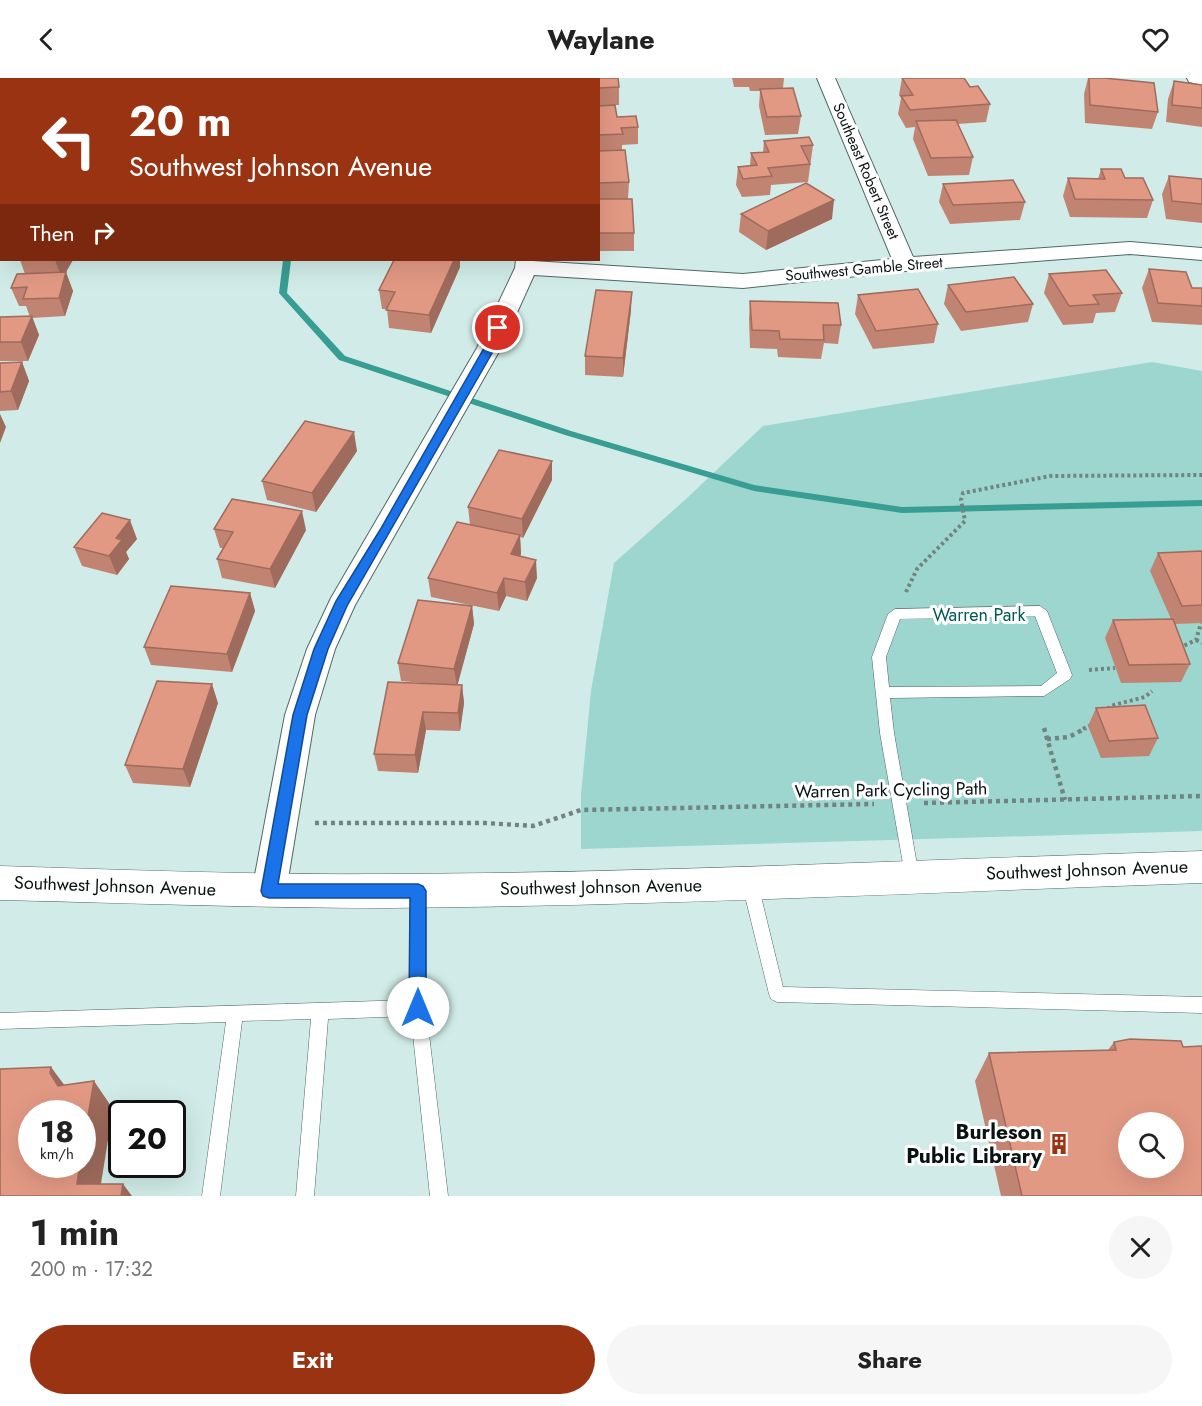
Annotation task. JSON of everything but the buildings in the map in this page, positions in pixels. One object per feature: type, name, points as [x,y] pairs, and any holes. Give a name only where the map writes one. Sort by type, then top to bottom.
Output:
[{"type":"street","name":"Southeast Robert Street","points":[[826,78],[905,264]]},
{"type":"street","points":[[1196,78],[1202,79]]},
{"type":"street","name":"Southwest Gamble Street","points":[[526,264],[743,281],[905,264],[1130,248],[1202,254]]},
{"type":"street","points":[[269,891],[300,715],[321,649],[341,605],[489,348],[526,264]]},
{"type":"street","name":"Southwest Johnson Avenue","points":[[0,883],[269,891],[418,891],[750,884],[911,876],[1202,867]]},
{"type":"lane","points":[[883,693],[1044,691],[1065,675],[1040,611],[896,614],[879,657],[883,693],[899,804],[911,876]]},
{"type":"lane","points":[[750,884],[777,994],[1202,1005]]},
{"type":"lane","points":[[418,891],[418,1008],[439,1196]]},
{"type":"lane","points":[[0,1021],[418,1008]]},
{"type":"lane","points":[[305,1196],[320,1011]]},
{"type":"lane","points":[[211,1196],[235,1014]]},
{"type":"path","points":[[896,614],[917,568],[965,522],[961,500],[963,494],[1050,476],[1202,475]]},
{"type":"path","points":[[1170,652],[1196,640],[1202,620]]},
{"type":"path","points":[[1196,640],[1202,643]]},
{"type":"path","points":[[1089,670],[1115,668]]},
{"type":"path","points":[[1108,719],[1107,711],[1110,706],[1145,697],[1152,691]]},
{"type":"path","points":[[1047,739],[1073,735],[1086,726],[1094,725],[1092,720]]},
{"type":"path","points":[[1044,728],[1065,800]]},
{"type":"path","name":"Warren Park Cycling Path","points":[[281,823],[485,823],[533,826],[581,810],[1202,796]]},
{"type":"green space","name":"Warren Park","points":[[1152,362],[1202,371],[1202,831],[581,849],[581,795],[591,691],[614,563],[763,426]]},
{"type":"waterway","points":[[287,261],[283,293],[342,358],[568,433],[754,488],[902,510],[1202,503]]},
{"type":"place","name":"Burleson Public Library","points":[[1059,1144]]},
{"type":"route","points":[[418,1008],[418,891],[269,891],[300,715],[321,649],[341,605],[385,532],[489,348],[498,328]]}]
